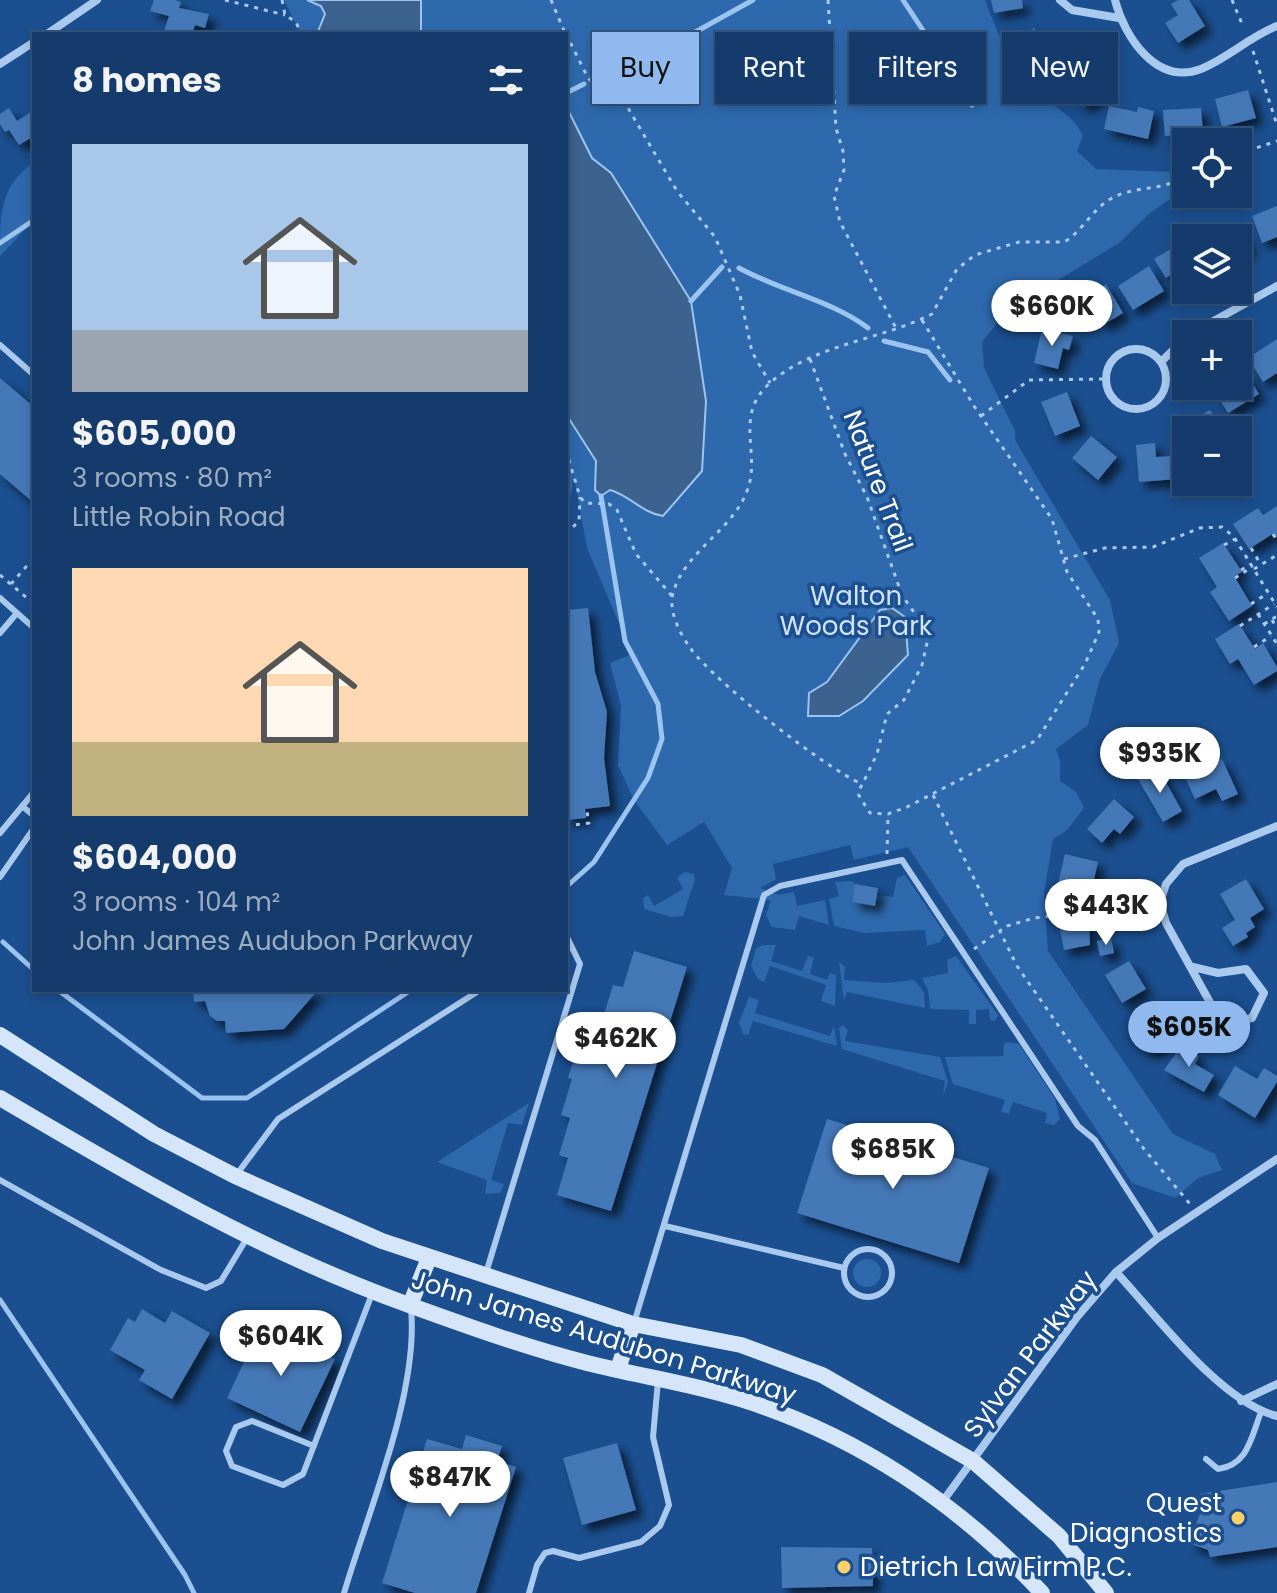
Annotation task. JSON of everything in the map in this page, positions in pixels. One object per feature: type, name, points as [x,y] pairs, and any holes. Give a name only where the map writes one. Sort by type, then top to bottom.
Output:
[{"type":"main road","name":"John James Audubon Parkway","points":[[0,1035],[154,1134],[235,1176],[429,1258],[633,1324],[715,1339],[788,1361],[867,1399],[973,1461],[1059,1536],[1106,1593]]},
{"type":"main road","name":"John James Audubon Parkway","points":[[0,1098],[247,1237],[374,1291],[586,1363],[742,1399],[853,1446],[943,1501],[979,1530],[1042,1593]]},
{"type":"main road","points":[[410,1305],[429,1258]]},
{"type":"main road","points":[[618,1369],[633,1324]]},
{"type":"street","points":[[50,32],[97,0]]},
{"type":"street","points":[[1060,0],[1072,10],[1119,18]]},
{"type":"street","points":[[1115,0],[1119,18],[1147,58],[1181,71],[1199,69],[1277,26]]},
{"type":"street","points":[[0,64],[32,43]]},
{"type":"street","points":[[1215,320],[1277,286]]},
{"type":"street","points":[[1128,350],[1147,351],[1161,362],[1166,382],[1157,400],[1149,406],[1130,408],[1113,398],[1106,379],[1112,361],[1128,350]]},
{"type":"street","points":[[1161,362],[1172,351]]},
{"type":"street","points":[[1193,967],[1218,973],[1246,969],[1264,993],[1252,1018],[1222,1024],[1166,923],[1160,902],[1166,884],[1183,864],[1277,826]]},
{"type":"street","name":"Sylvan Parkway","points":[[943,1501],[1077,1317],[1116,1272],[1158,1238],[1277,1159]]},
{"type":"street","points":[[1116,1272],[1241,1401],[1261,1412],[1277,1416]]},
{"type":"street","points":[[1241,1401],[1277,1384]]},
{"type":"lane","points":[[0,345],[32,373]]},
{"type":"lane","points":[[0,598],[32,626]]},
{"type":"lane","points":[[0,633],[17,613]]},
{"type":"lane","points":[[0,833],[32,794]]},
{"type":"lane","points":[[22,806],[32,814]]},
{"type":"lane","points":[[0,877],[32,831]]},
{"type":"lane","points":[[633,1324],[764,895],[780,886],[902,860],[1078,1126],[1095,1140],[1158,1238]]},
{"type":"lane","points":[[485,1276],[580,964],[568,939]]},
{"type":"lane","points":[[235,1176],[278,1119],[477,992]]},
{"type":"lane","points":[[0,1180],[161,1270],[206,1288],[221,1281],[247,1237]]},
{"type":"lane","points":[[665,1226],[844,1268]]},
{"type":"lane","points":[[870,1249],[887,1259],[891,1278],[880,1294],[865,1297],[849,1288],[844,1268],[852,1255],[870,1249]]},
{"type":"lane","points":[[314,1446],[252,1421],[236,1427],[226,1451],[232,1466],[283,1485],[303,1474],[314,1446],[374,1291]]},
{"type":"lane","points":[[344,1593],[401,1405],[413,1332],[410,1305]]},
{"type":"lane","points":[[529,1593],[537,1565],[545,1553],[553,1551],[579,1558],[641,1542],[660,1526],[669,1505],[653,1437],[659,1378]]},
{"type":"lane","points":[[1206,1459],[1218,1469],[1234,1466],[1245,1456],[1261,1412]]},
{"type":"path","points":[[225,0],[285,15],[296,22],[300,32]]},
{"type":"path","points":[[282,0],[285,15]]},
{"type":"path","points":[[551,0],[565,32]]},
{"type":"path","points":[[828,0],[836,128],[843,151],[844,170],[834,196],[840,222],[897,330]]},
{"type":"path","points":[[1232,0],[1243,26]]},
{"type":"path","points":[[568,38],[588,78],[599,90],[628,108],[669,180],[715,237],[740,295],[752,352],[770,383]]},
{"type":"path","points":[[1252,48],[1277,125]]},
{"type":"path","points":[[1252,149],[1277,141]]},
{"type":"path","points":[[922,320],[981,416],[1052,519],[1075,589],[1098,619],[1099,632],[1085,664],[1037,740],[933,795],[888,814],[870,813],[861,805],[858,794],[862,784],[728,687],[690,649],[671,612],[672,596],[684,569],[733,515],[747,492],[752,406],[770,383],[810,359],[922,320],[938,308],[957,269],[975,255],[1019,242],[1064,242],[1110,199],[1172,183]]},
{"type":"path","name":"Nature Trail","points":[[810,359],[845,454],[867,497],[902,595],[929,634],[922,665],[904,700],[887,714],[877,754],[862,784]]},
{"type":"path","points":[[981,416],[1029,380],[1106,379]]},
{"type":"path","points":[[568,457],[580,497],[579,521],[568,532]]},
{"type":"path","points":[[580,497],[594,504],[609,504],[620,515],[636,554],[672,596]]},
{"type":"path","points":[[1064,559],[1105,548],[1153,547],[1211,526],[1228,531],[1276,605],[1240,626]]},
{"type":"path","points":[[1273,534],[1277,541]]},
{"type":"path","points":[[1224,545],[1235,539]]},
{"type":"path","points":[[1251,548],[1261,565]]},
{"type":"path","points":[[1241,570],[1261,565],[1277,555]]},
{"type":"path","points":[[11,584],[31,561]]},
{"type":"path","points":[[1235,578],[1252,567]]},
{"type":"path","points":[[0,575],[32,602]]},
{"type":"path","points":[[1251,604],[1268,593]]},
{"type":"path","points":[[1258,614],[1277,644]]},
{"type":"path","points":[[1264,624],[1277,616]]},
{"type":"path","points":[[1272,620],[1277,628]]},
{"type":"path","points":[[1254,647],[1271,636]]},
{"type":"path","points":[[933,795],[1017,966],[1144,1149],[1197,1213]]},
{"type":"path","points":[[569,824],[589,823],[587,812]]},
{"type":"path","points":[[887,842],[888,814]]},
{"type":"path","points":[[964,956],[1002,931],[1034,918],[1146,907],[1160,902]]},
{"type":"green space","name":"Walton Woods Park","points":[[284,0],[985,0],[1002,41],[1002,104],[1051,104],[1060,110],[1073,121],[1083,136],[1077,151],[1096,169],[1172,172],[1172,198],[1150,213],[1119,243],[1006,312],[982,342],[984,368],[1015,431],[1015,440],[1110,600],[1119,643],[1100,679],[1088,725],[1056,749],[1060,761],[1060,781],[1076,792],[1084,808],[1067,830],[1053,839],[1044,893],[1048,951],[1173,1134],[1215,1154],[1222,1170],[1198,1178],[1175,1198],[1132,1183],[908,847],[854,860],[850,845],[773,864],[776,879],[760,888],[778,895],[794,892],[797,906],[825,900],[829,925],[799,916],[795,930],[772,927],[766,915],[771,900],[724,895],[732,868],[704,822],[667,845],[634,800],[618,765],[621,706],[610,663],[632,654],[587,548],[574,477],[568,511],[568,32],[300,32]]},
{"type":"green space","points":[[32,164],[32,222],[0,256],[4,202],[14,181]]},
{"type":"green space","points":[[685,872],[694,874],[695,880],[683,916],[671,917],[644,909],[643,898],[648,895],[654,906],[683,889],[677,878]]},
{"type":"green space","points":[[905,875],[945,934],[940,942],[927,946],[925,930],[865,933],[834,926],[829,899],[839,896],[835,882],[852,881],[855,884],[852,902],[875,906],[877,895],[893,897],[897,878]]},
{"type":"green space","points":[[762,945],[776,945],[771,961],[802,971],[808,956],[814,958],[810,974],[827,980],[830,973],[836,975],[835,1006],[821,1001],[826,985],[770,966],[764,982],[758,979],[751,966],[756,949]]},
{"type":"green space","points":[[956,956],[998,1015],[995,1021],[990,1020],[989,1009],[976,1010],[976,1024],[969,1024],[969,1010],[930,1009],[928,990],[922,978],[948,973],[947,960]]},
{"type":"green space","points":[[839,962],[845,967],[844,980],[886,983],[914,980],[924,992],[925,1008],[847,992],[844,1000]]},
{"type":"green space","points":[[749,997],[759,1000],[755,1013],[830,1036],[834,1026],[837,1046],[753,1021],[748,1035],[743,1034],[739,1023]]},
{"type":"green space","points":[[843,1025],[848,1030],[845,1041],[940,1057],[948,1082],[943,1096],[945,1081],[842,1049],[839,1028]]},
{"type":"green space","points":[[1007,1042],[1019,1044],[1055,1099],[1060,1119],[1054,1125],[1045,1123],[1047,1113],[1013,1102],[1009,1114],[1001,1112],[1005,1100],[953,1084],[945,1057],[1003,1056]]},
{"type":"green space","points":[[529,1103],[522,1125],[508,1123],[491,1180],[504,1184],[500,1193],[485,1194],[487,1180],[437,1162]]},
{"type":"green space","points":[[867,1259],[877,1263],[881,1273],[877,1283],[867,1287],[857,1283],[853,1273],[857,1263]]},
{"type":"shaded area","points":[[307,0],[421,0],[421,32],[318,32],[325,14],[321,6]]},
{"type":"shaded area","points":[[568,110],[592,158],[611,173],[691,301],[706,401],[702,471],[663,516],[649,512],[610,490],[601,496],[595,490],[596,461],[568,417]]},
{"type":"shaded area","points":[[892,608],[905,617],[908,655],[863,701],[839,716],[808,716],[809,693],[827,682],[880,610]]},
{"type":"building","points":[[154,0],[175,0],[181,2],[179,8],[209,14],[205,28],[195,25],[193,32],[164,32],[169,16],[150,11]]},
{"type":"building","points":[[991,0],[1022,0],[1023,8],[994,13]]},
{"type":"building","points":[[1189,0],[1205,26],[1178,43],[1165,23],[1178,15],[1171,4]]},
{"type":"building","points":[[1248,90],[1256,118],[1222,127],[1215,99]]},
{"type":"building","points":[[1109,106],[1137,112],[1138,107],[1154,111],[1148,139],[1104,129]]},
{"type":"building","points":[[9,108],[17,121],[32,111],[32,137],[19,145],[9,130],[5,132],[0,124],[0,114]]},
{"type":"building","points":[[1201,108],[1203,128],[1172,128],[1172,135],[1165,136],[1163,110]]},
{"type":"building","points":[[1277,206],[1277,237],[1262,243],[1252,216]]},
{"type":"building","points":[[1172,248],[1172,274],[1166,278],[1154,259]]},
{"type":"building","points":[[1149,266],[1164,291],[1133,310],[1118,286]]},
{"type":"building","points":[[1106,284],[1123,313],[1103,325],[1096,313],[1079,324],[1069,306]]},
{"type":"building","points":[[1042,329],[1073,336],[1069,350],[1063,348],[1058,369],[1034,363]]},
{"type":"building","points":[[1277,339],[1277,373],[1263,382],[1252,364],[1252,355]]},
{"type":"building","points":[[0,378],[32,405],[32,501],[0,474]]},
{"type":"building","points":[[1252,383],[1259,394],[1252,398]]},
{"type":"building","points":[[1067,392],[1080,426],[1055,436],[1041,402]]},
{"type":"building","points":[[1220,400],[1249,400],[1228,413]]},
{"type":"building","points":[[1210,410],[1214,416],[1200,416]]},
{"type":"building","points":[[1091,436],[1117,457],[1098,480],[1072,458]]},
{"type":"building","points":[[1155,443],[1156,457],[1172,456],[1172,479],[1139,482],[1136,445]]},
{"type":"building","points":[[1277,506],[1277,538],[1274,533],[1249,549],[1233,524],[1258,508],[1263,515]]},
{"type":"building","points":[[1223,543],[1242,572],[1234,576],[1252,606],[1229,621],[1210,592],[1217,587],[1199,558]]},
{"type":"building","points":[[588,608],[595,672],[607,712],[604,758],[610,806],[585,809],[586,818],[568,820],[568,610]]},
{"type":"building","points":[[1239,624],[1255,649],[1263,643],[1277,667],[1277,671],[1254,685],[1238,659],[1230,664],[1215,639]]},
{"type":"building","points":[[1222,759],[1238,794],[1222,801],[1216,789],[1195,799],[1184,775]]},
{"type":"building","points":[[1158,768],[1182,811],[1163,822],[1138,779]]},
{"type":"building","points":[[1114,799],[1134,817],[1120,834],[1114,829],[1102,843],[1087,829]]},
{"type":"building","points":[[1065,854],[1098,862],[1090,896],[1057,888]]},
{"type":"building","points":[[1246,879],[1264,909],[1250,918],[1255,927],[1246,933],[1248,937],[1233,946],[1222,928],[1235,920],[1220,894]]},
{"type":"building","points":[[855,884],[878,888],[875,906],[852,902]]},
{"type":"building","points":[[1089,918],[1090,945],[1064,950],[1059,924]]},
{"type":"building","points":[[1111,938],[1114,953],[1100,956],[1097,941]]},
{"type":"building","points":[[634,951],[687,967],[611,1211],[557,1195],[568,1158],[559,1155],[570,1118],[561,1115],[572,1079],[568,1078],[572,1065],[576,1053],[580,1054],[591,1018],[602,1021],[613,985],[623,987]]},
{"type":"building","points":[[1129,961],[1146,989],[1122,1003],[1105,975]]},
{"type":"building","points":[[193,992],[316,992],[284,1029],[226,1033],[225,1021],[217,1021],[210,1016],[205,1001],[194,1002]]},
{"type":"building","points":[[1155,1020],[1159,1026],[1166,1021],[1175,1036],[1148,1053],[1135,1033]]},
{"type":"building","points":[[1181,1046],[1199,1056],[1195,1064],[1214,1075],[1204,1092],[1164,1070]]},
{"type":"building","points":[[1235,1066],[1257,1079],[1264,1068],[1277,1076],[1277,1082],[1255,1118],[1218,1095]]},
{"type":"building","points":[[827,1119],[989,1168],[959,1263],[797,1213]]},
{"type":"building","points":[[142,1309],[165,1323],[172,1311],[210,1333],[172,1399],[139,1380],[145,1370],[110,1350],[128,1318],[135,1322]]},
{"type":"building","points":[[262,1324],[335,1359],[300,1432],[227,1398]]},
{"type":"building","points":[[466,1435],[502,1446],[497,1461],[516,1467],[476,1593],[415,1593],[382,1583],[427,1439],[462,1449]]},
{"type":"building","points":[[617,1443],[636,1510],[582,1525],[563,1458]]},
{"type":"building","name":"Quest Diagnostics","points":[[1277,1482],[1277,1547],[1210,1557],[1208,1550],[1189,1543],[1202,1508],[1200,1494]]},
{"type":"building","points":[[781,1547],[872,1548],[873,1586],[782,1588]]},
{"type":"waterway","points":[[695,32],[753,0]]},
{"type":"waterway","points":[[903,0],[972,105]]},
{"type":"waterway","points":[[568,92],[584,84]]},
{"type":"waterway","points":[[0,243],[32,221]]},
{"type":"waterway","points":[[691,301],[722,267]]},
{"type":"waterway","points":[[739,268],[838,310],[868,328]]},
{"type":"waterway","points":[[884,341],[928,352],[950,380]]},
{"type":"waterway","points":[[568,885],[594,862],[648,778],[662,739],[658,704],[625,641],[601,496]]},
{"type":"waterway","points":[[3,942],[32,968]]},
{"type":"waterway","points":[[61,992],[202,1098],[247,1098],[408,992]]},
{"type":"waterway","points":[[0,1300],[185,1575],[194,1593]]},
{"type":"place","name":"Quest Diagnostics","points":[[1238,1518]]},
{"type":"place","name":"Dietrich Law Firm P.C.","points":[[844,1567]]}]
